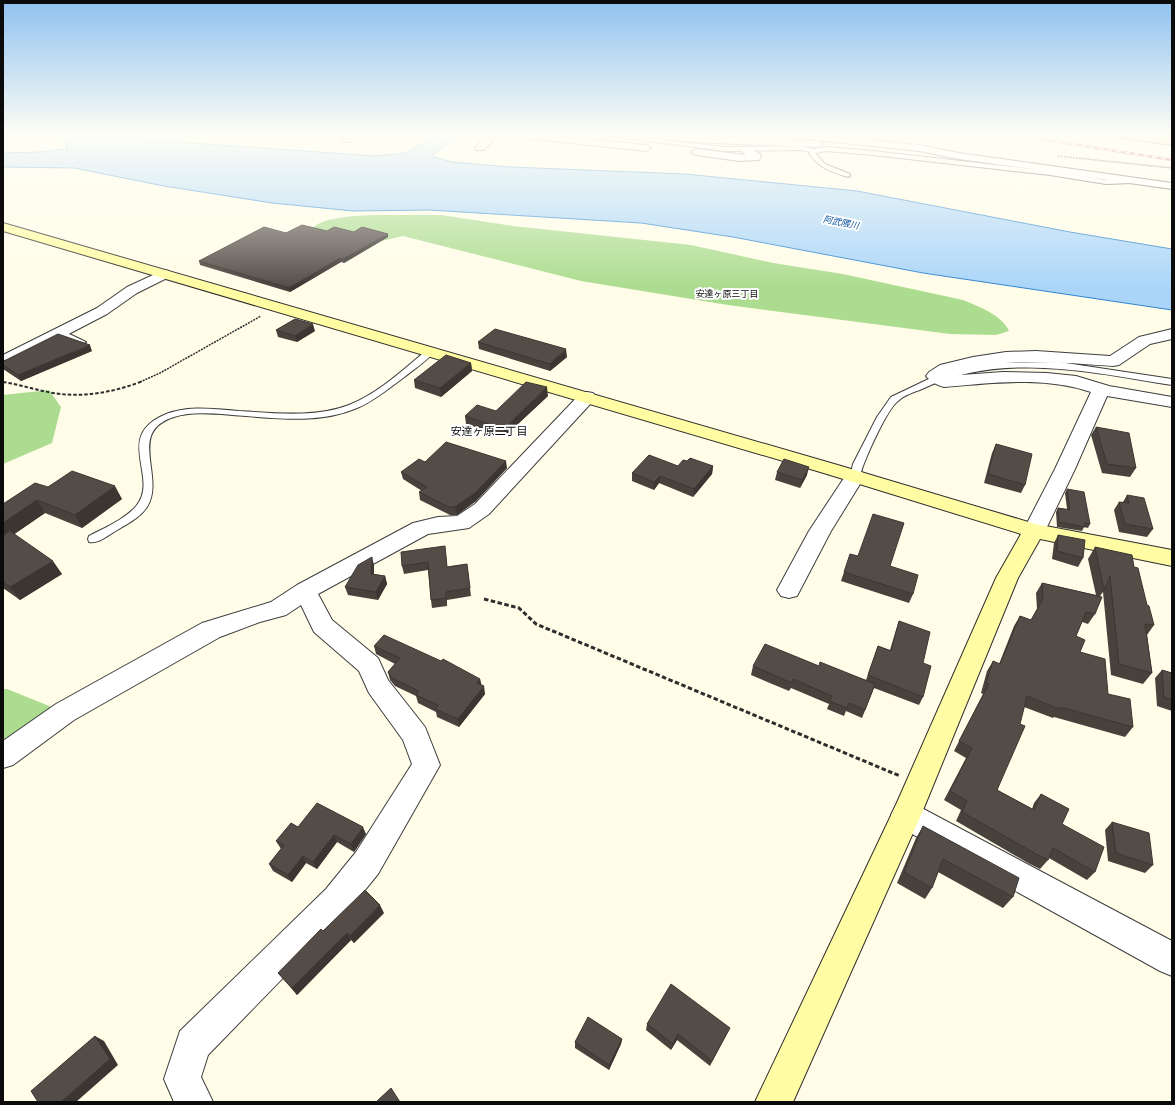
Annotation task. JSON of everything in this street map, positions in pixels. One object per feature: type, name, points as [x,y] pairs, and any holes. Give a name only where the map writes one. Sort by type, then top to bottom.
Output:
[{"type":"street","points":[[3,226],[855,476],[1034,531],[1172,558]]},
{"type":"street","points":[[7,357],[60,333],[102,311],[132,290],[164,274]]},
{"type":"street","points":[[1172,334],[1144,340],[1113,361],[1036,356],[1006,358],[973,362],[946,369],[935,376],[944,382],[1003,377],[1047,378],[1076,382],[1101,390],[1172,402]]},
{"type":"street","points":[[774,1102],[906,815],[1008,578],[1034,531],[1065,469],[1101,390]]},
{"type":"street","points":[[3,756],[65,712],[211,630],[257,614],[278,609],[421,528],[438,524],[462,523],[472,517],[482,509],[587,397]]},
{"type":"street","points":[[789,590],[820,531],[855,476]]},
{"type":"street","points":[[194,1102],[182,1079],[193,1044],[337,900],[367,863],[426,765],[415,735],[378,686],[369,665],[324,626],[306,592]]},
{"type":"street","points":[[906,815],[1172,959]]},
{"type":"lane","points":[[60,333],[82,342]]},
{"type":"lane","points":[[93,539],[130,517],[142,507],[147,496],[148,485],[143,448],[144,439],[148,430],[167,416],[188,413],[298,416],[336,412],[352,407],[368,399],[431,351]]},
{"type":"lane","points":[[855,476],[858,464],[882,417],[894,399],[938,378],[965,370],[989,366],[1059,365],[1172,382]]},
{"type":"path","points":[[3,382],[61,394],[80,395],[104,393],[143,381],[160,373],[277,307]]},
{"type":"path","points":[[484,599],[519,608],[536,624],[919,784]]},
{"type":"green space","points":[[441,215],[513,226],[691,245],[773,263],[843,274],[963,300],[982,308],[1001,320],[1009,331],[996,335],[950,334],[728,305],[581,281],[403,236],[352,248],[311,230],[316,225],[335,219],[357,216]]},
{"type":"green space","points":[[49,390],[61,407],[52,443],[3,464],[3,395]]},
{"type":"green space","points":[[3,689],[7,689],[54,708],[3,769]]},
{"type":"water","name":"阿武隈川","points":[[162,186],[802,186],[857,191],[1070,232],[1172,249],[1172,310],[923,273],[733,237],[641,223],[429,210],[353,211],[272,203]]},
{"type":"building","points":[[302,225],[327,231],[334,227],[354,232],[362,227],[388,234],[343,259],[340,258],[289,288],[199,261],[264,227],[286,233]]},
{"type":"building","points":[[295,319],[313,324],[295,336],[276,330]]},
{"type":"building","points":[[495,329],[566,349],[550,364],[478,342]]},
{"type":"building","points":[[58,334],[90,345],[18,375],[3,365],[3,361]]},
{"type":"building","points":[[446,355],[471,363],[440,388],[414,380]]},
{"type":"building","points":[[526,382],[547,387],[504,429],[465,416],[477,405],[496,411]]},
{"type":"building","points":[[1096,427],[1129,433],[1136,468],[1107,464]]},
{"type":"building","points":[[446,442],[506,461],[475,493],[455,507],[449,507],[419,492],[427,487],[401,472],[419,459],[425,462]]},
{"type":"building","points":[[996,444],[1032,454],[1025,485],[988,474]]},
{"type":"building","points":[[649,455],[678,466],[683,460],[687,461],[690,458],[713,466],[694,489],[660,476],[654,482],[632,473]]},
{"type":"building","points":[[784,459],[809,467],[802,480],[777,472]]},
{"type":"building","points":[[72,471],[115,486],[75,515],[37,500],[3,523],[3,504],[35,483],[48,487]]},
{"type":"building","points":[[1067,489],[1084,492],[1090,524],[1085,523],[1085,527],[1059,522],[1058,508],[1070,510]]},
{"type":"building","points":[[1127,495],[1144,498],[1153,529],[1125,524],[1119,502],[1129,503]]},
{"type":"building","points":[[873,514],[904,523],[890,566],[918,575],[913,594],[844,572],[850,554],[858,556]]},
{"type":"building","points":[[10,531],[53,561],[10,587],[3,582],[3,535]]},
{"type":"building","points":[[1058,535],[1085,540],[1083,558],[1057,551]]},
{"type":"building","points":[[445,546],[447,567],[467,564],[470,588],[446,592],[446,598],[431,600],[428,562],[402,566],[401,552]]},
{"type":"building","points":[[1095,547],[1132,555],[1134,567],[1138,568],[1147,605],[1149,606],[1154,625],[1145,624],[1152,673],[1119,664],[1110,576],[1104,590]]},
{"type":"building","points":[[372,557],[371,574],[385,576],[376,592],[345,587],[358,565]]},
{"type":"building","points":[[1042,583],[1102,597],[1095,614],[1086,612],[1076,636],[1085,640],[1080,652],[1105,659],[1108,694],[1130,699],[1133,727],[1060,707],[1059,709],[1027,696],[1020,724],[1025,726],[997,790],[1034,810],[1041,794],[1069,809],[1062,824],[1104,847],[1095,872],[1053,848],[1048,860],[1036,854],[962,812],[967,801],[950,791],[972,748],[959,741],[989,684],[986,683],[993,661],[1000,664],[1020,616],[1031,620],[1043,599]]},
{"type":"building","points":[[899,621],[930,632],[923,663],[931,666],[923,697],[868,675],[878,646],[891,651]]},
{"type":"building","points":[[384,635],[441,661],[443,659],[480,679],[477,683],[484,686],[458,719],[435,709],[438,705],[416,695],[419,691],[392,678],[388,672],[400,658],[374,646]]},
{"type":"building","points":[[765,644],[819,666],[820,662],[875,684],[865,710],[849,703],[847,708],[830,701],[832,696],[793,679],[792,683],[753,666]]},
{"type":"building","points":[[1162,670],[1172,673],[1172,700],[1164,697]]},
{"type":"building","points":[[317,803],[363,827],[351,844],[334,835],[313,862],[303,856],[288,875],[269,864],[284,845],[276,841],[291,823],[298,827]]},
{"type":"building","points":[[1112,822],[1149,833],[1153,865],[1116,853]]},
{"type":"building","points":[[923,826],[1019,878],[1013,897],[943,859],[932,888],[904,872]]},
{"type":"building","points":[[365,890],[380,905],[350,936],[347,933],[292,988],[278,973],[321,929],[323,931]]},
{"type":"building","points":[[671,984],[730,1028],[712,1061],[678,1034],[673,1044],[647,1024]]},
{"type":"building","points":[[588,1017],[622,1039],[609,1065],[575,1042]]},
{"type":"building","points":[[95,1036],[110,1059],[61,1102],[38,1102],[31,1091]]},
{"type":"building","points":[[391,1088],[400,1102],[376,1102]]},
{"type":"district","name":"安達ヶ原三丁目","points":[[727,293]]},
{"type":"district","name":"安達ヶ原二丁目","points":[[489,430]]}]
